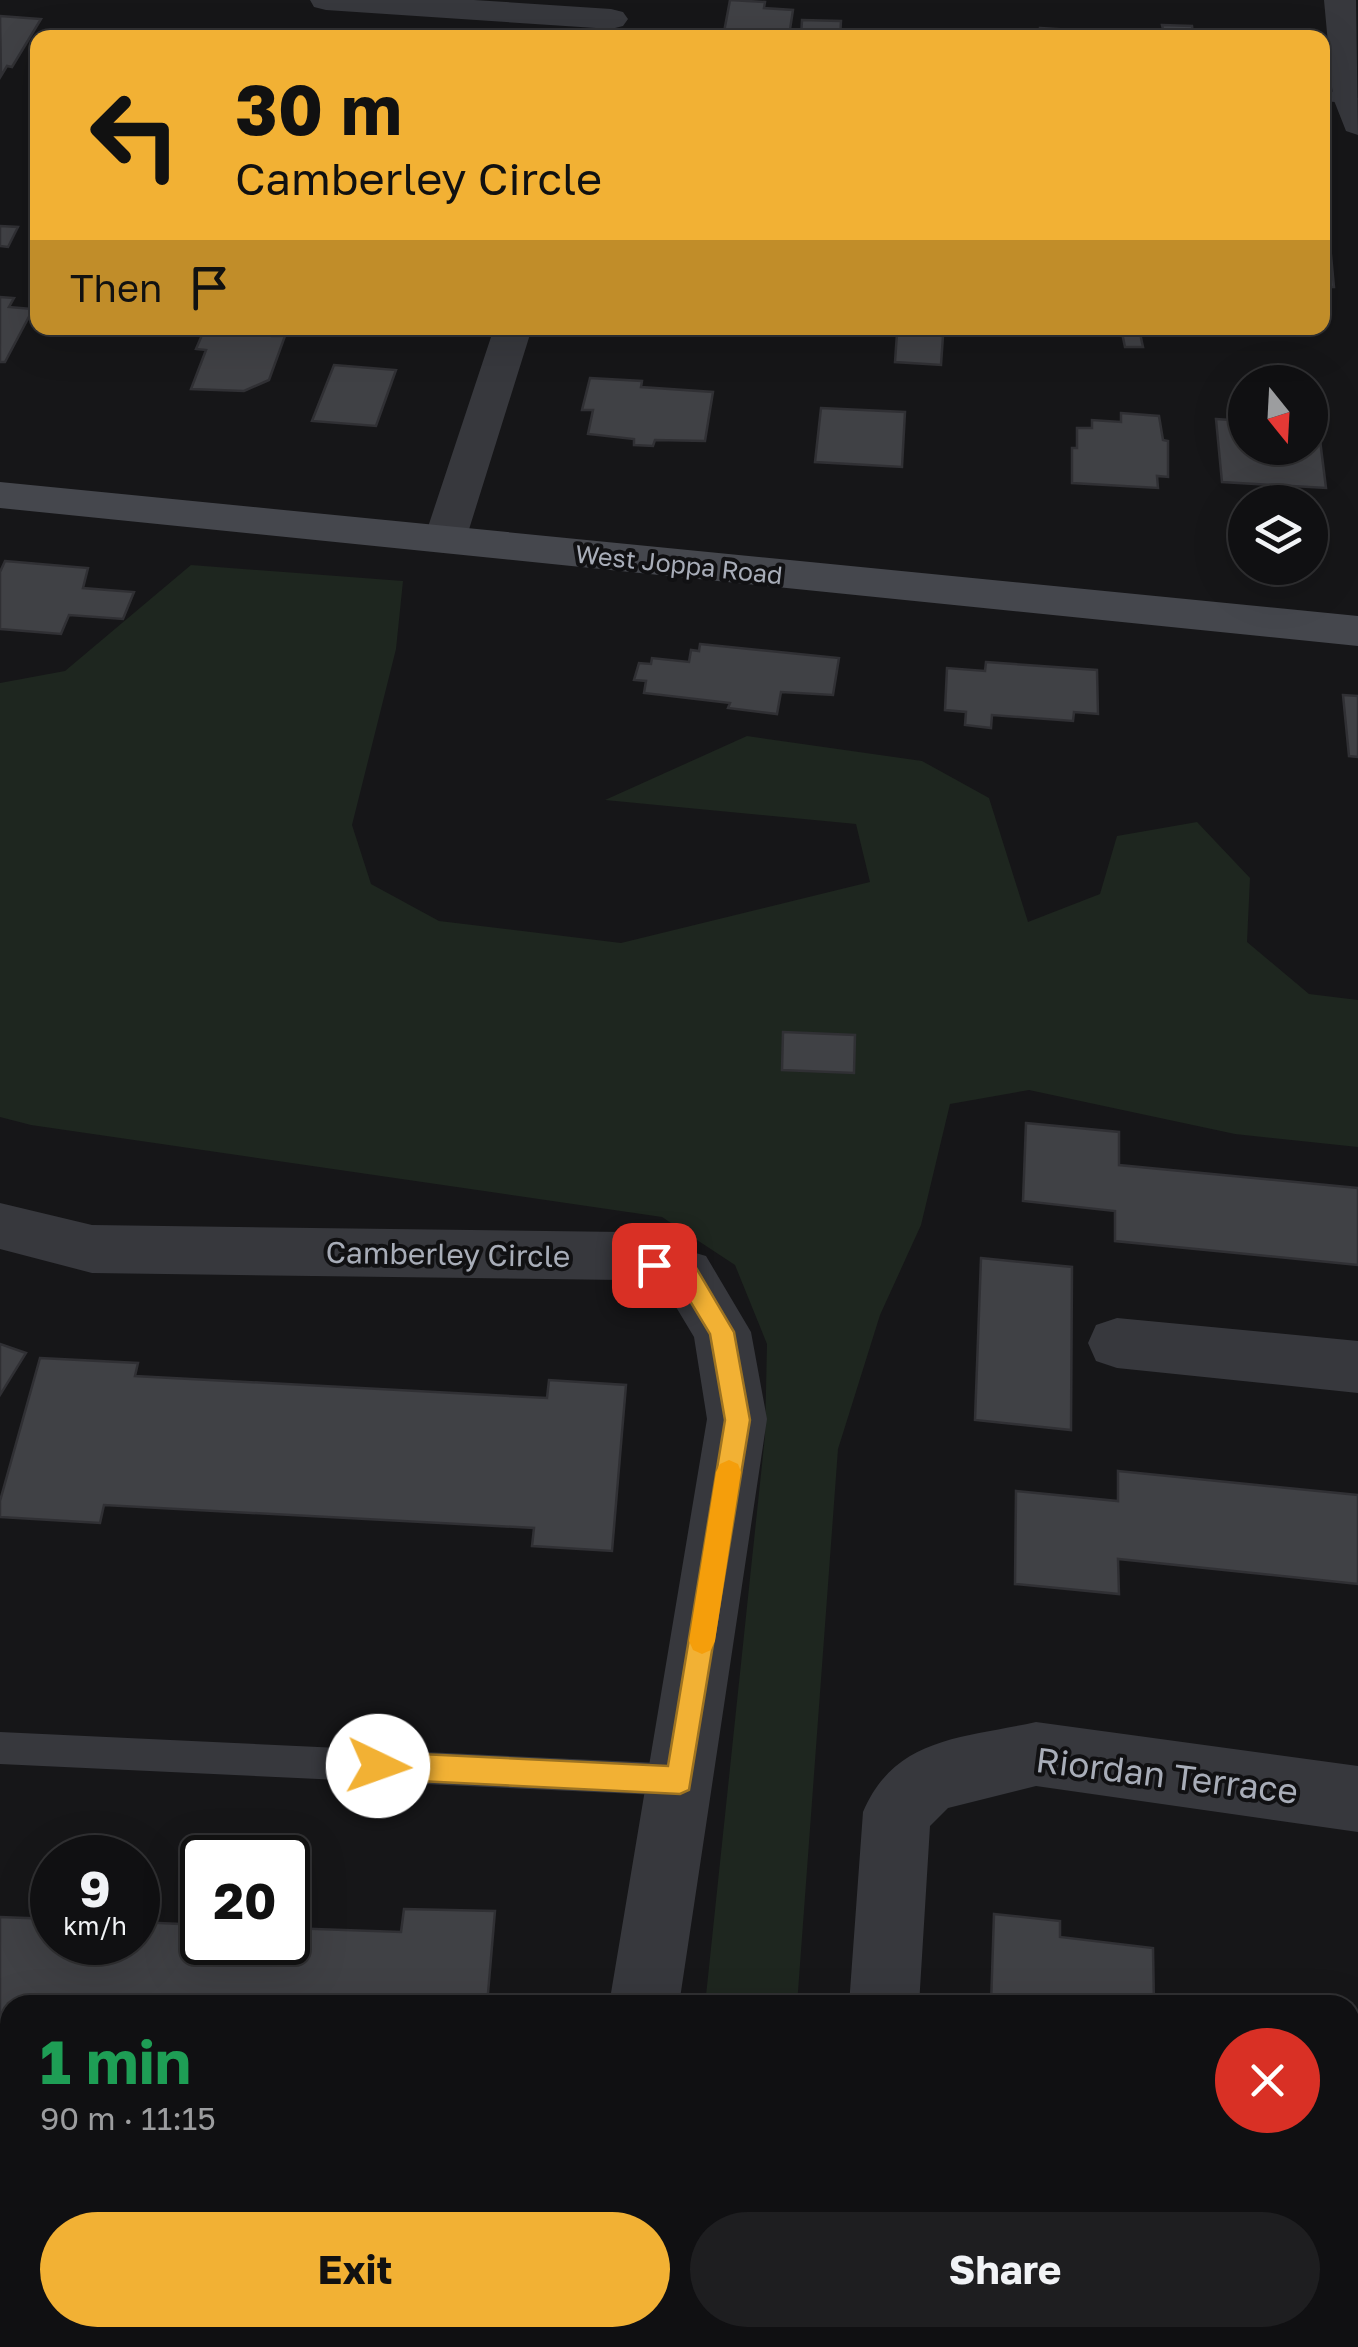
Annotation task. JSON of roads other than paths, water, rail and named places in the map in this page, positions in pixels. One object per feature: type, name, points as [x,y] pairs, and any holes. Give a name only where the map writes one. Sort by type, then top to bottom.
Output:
[{"type":"street","points":[[326,0],[611,19]]},
{"type":"street","points":[[1340,0],[1344,106]]},
{"type":"street","points":[[446,539],[511,335]]},
{"type":"street","name":"West Joppa Road","points":[[0,495],[1358,631]]},
{"type":"street","name":"Camberley Circle","points":[[0,1226],[92,1248],[623,1256],[686,1273],[722,1332],[737,1420],[646,1995]]},
{"type":"street","points":[[1117,1343],[1358,1367]]},
{"type":"street","name":"Riordan Terrace","points":[[885,1995],[897,1812],[929,1779],[1036,1754],[1358,1799]]},
{"type":"lane","points":[[0,1748],[680,1780]]}]
